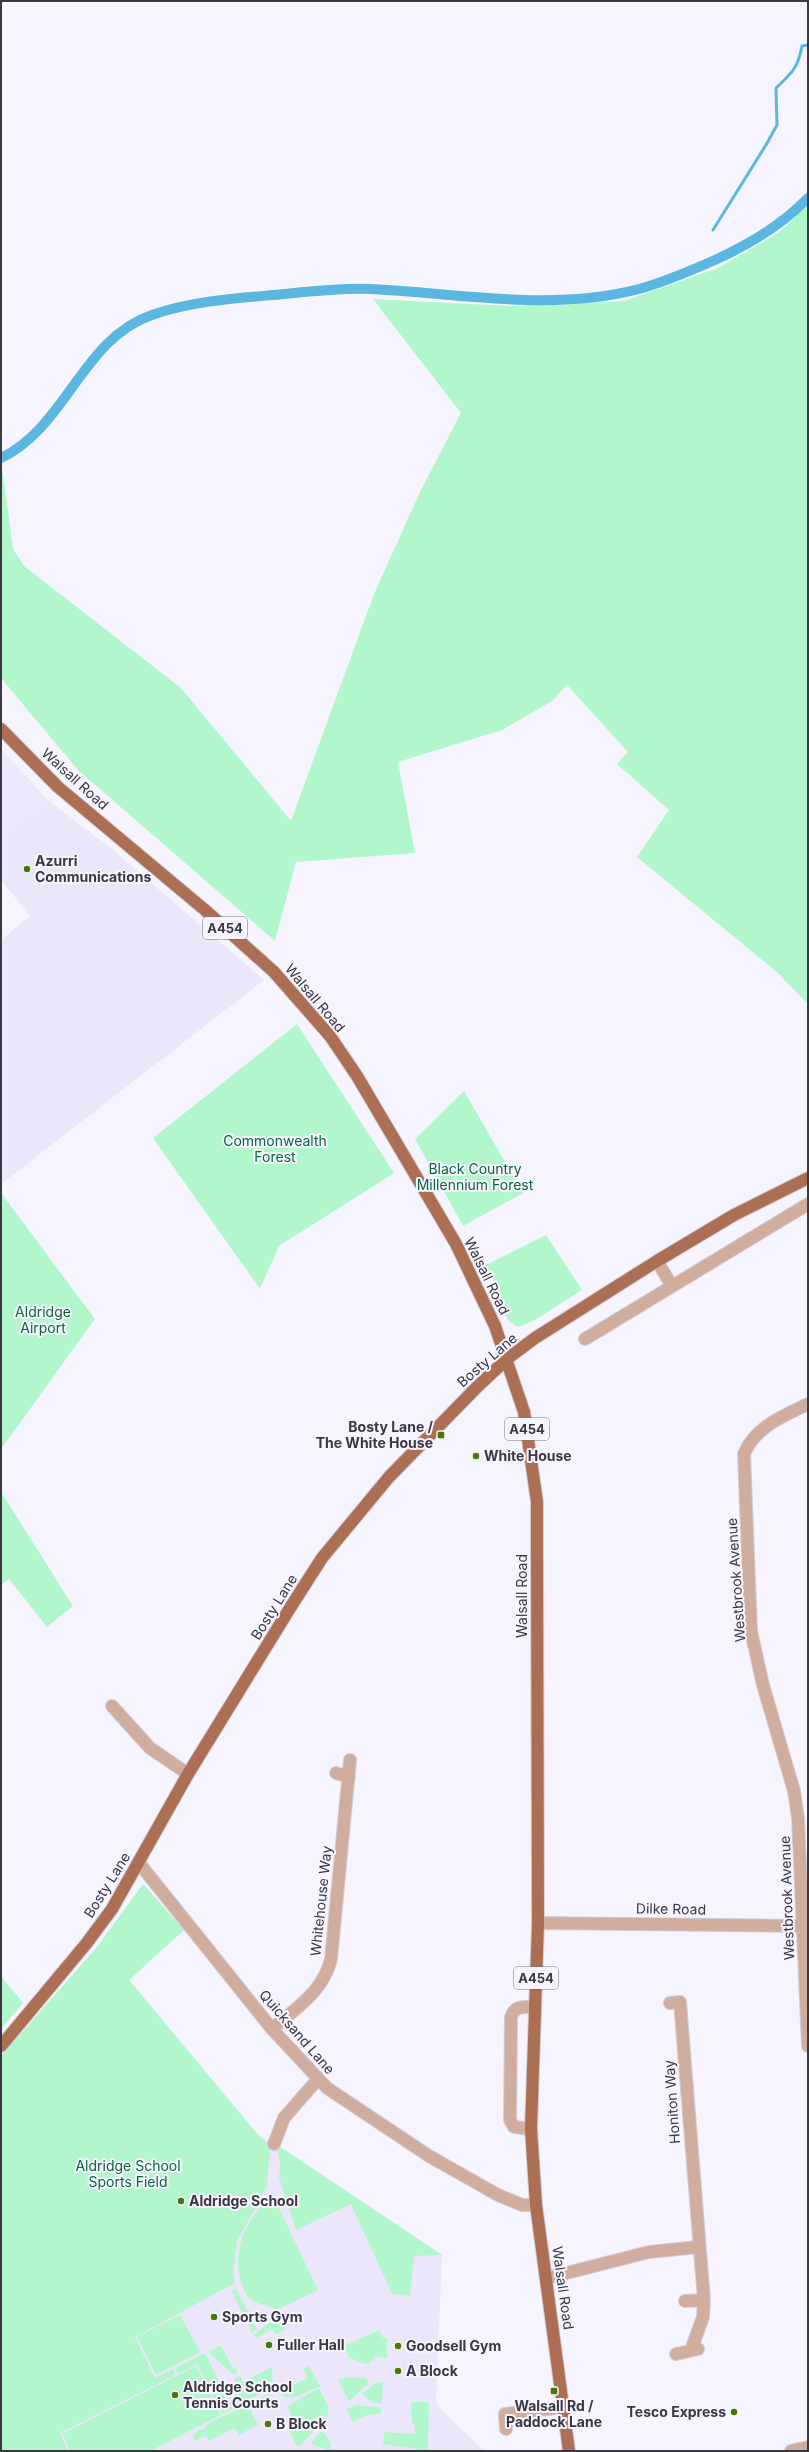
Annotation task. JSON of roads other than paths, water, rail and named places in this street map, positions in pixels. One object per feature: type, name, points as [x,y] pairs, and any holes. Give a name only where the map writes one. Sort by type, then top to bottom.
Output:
[{"type":"main road","name":"Walsall Road","points":[[1,730],[58,788],[205,910],[274,972],[309,1010],[357,1076],[456,1244],[478,1288],[507,1359],[524,1412],[536,1502],[538,1923],[531,2129],[536,2205],[569,2451]]},
{"type":"main road","name":"Bosty Lane","points":[[1,2046],[86,1944],[112,1909],[188,1774],[322,1558],[389,1477],[507,1359],[536,1338],[657,1261],[734,1215],[808,1178]]},
{"type":"street","points":[[585,1339],[602,1322],[672,1286],[808,1204]]},
{"type":"street","points":[[657,1261],[672,1286]]},
{"type":"street","name":"Westbrook Avenue","points":[[808,1404],[779,1418],[755,1434],[744,1454],[751,1631],[763,1684],[794,1791],[798,1818],[805,1889],[803,1926],[808,2046]]},
{"type":"street","points":[[112,1706],[150,1748],[188,1774]]},
{"type":"street","name":"Whitehouse Way","points":[[272,2029],[317,1990],[328,1973],[331,1959],[350,1760]]},
{"type":"street","points":[[336,1773],[349,1777]]},
{"type":"street","name":"Quicksand Lane","points":[[139,1863],[272,2029],[317,2080],[339,2098],[429,2156],[508,2200],[522,2205],[536,2205]]},
{"type":"street","name":"Dilke Road","points":[[538,1923],[803,1926]]},
{"type":"street","name":"Honiton Way","points":[[670,2003],[680,2002],[691,2210],[698,2247],[704,2300],[703,2317],[695,2350],[676,2354]]},
{"type":"street","points":[[531,2129],[514,2127],[510,2120],[511,2017],[516,2008],[520,2006],[535,2007]]},
{"type":"street","points":[[274,2144],[284,2118],[317,2080]]},
{"type":"street","points":[[547,2278],[649,2252],[698,2247]]},
{"type":"street","points":[[685,2301],[704,2300]]},
{"type":"street","points":[[506,2429],[500,2415],[564,2407]]},
{"type":"street","points":[[791,2451],[808,2447]]},
{"type":"waterway","points":[[713,230],[777,125],[776,88],[794,70],[802,46],[808,45]]},
{"type":"waterway","points":[[1,458],[23,444],[42,426],[91,362],[108,343],[128,326],[152,315],[185,306],[218,300],[338,289],[370,289],[471,297],[539,300],[606,296],[639,289],[658,283],[715,260],[764,234],[776,226],[808,198]]},
{"type":"place","name":"Azurri Communications","points":[[27,869]]},
{"type":"place","name":"Bosty Lane / The White House","points":[[441,1435]]},
{"type":"place","name":"White House","points":[[476,1456]]},
{"type":"place","name":"Aldridge School","points":[[181,2201]]},
{"type":"place","name":"Sports Gym","points":[[214,2317]]},
{"type":"place","name":"Fuller Hall","points":[[269,2345]]},
{"type":"place","name":"Goodsell Gym","points":[[398,2346]]},
{"type":"place","name":"A Block","points":[[398,2371]]},
{"type":"place","name":"Walsall Rd / Paddock Lane","points":[[554,2391]]},
{"type":"place","name":"Aldridge School Tennis Courts","points":[[175,2395]]},
{"type":"place","name":"Tesco Express","points":[[734,2412]]},
{"type":"place","name":"B Block","points":[[268,2424]]},
{"type":"park label","name":"Commonwealth Forest","points":[[275,1150]]},
{"type":"park label","name":"Black Country Millennium Forest","points":[[475,1178]]},
{"type":"park label","name":"Aldridge Airport","points":[[43,1320]]},
{"type":"park label","name":"Aldridge School Sports Field","points":[[128,2174]]}]
